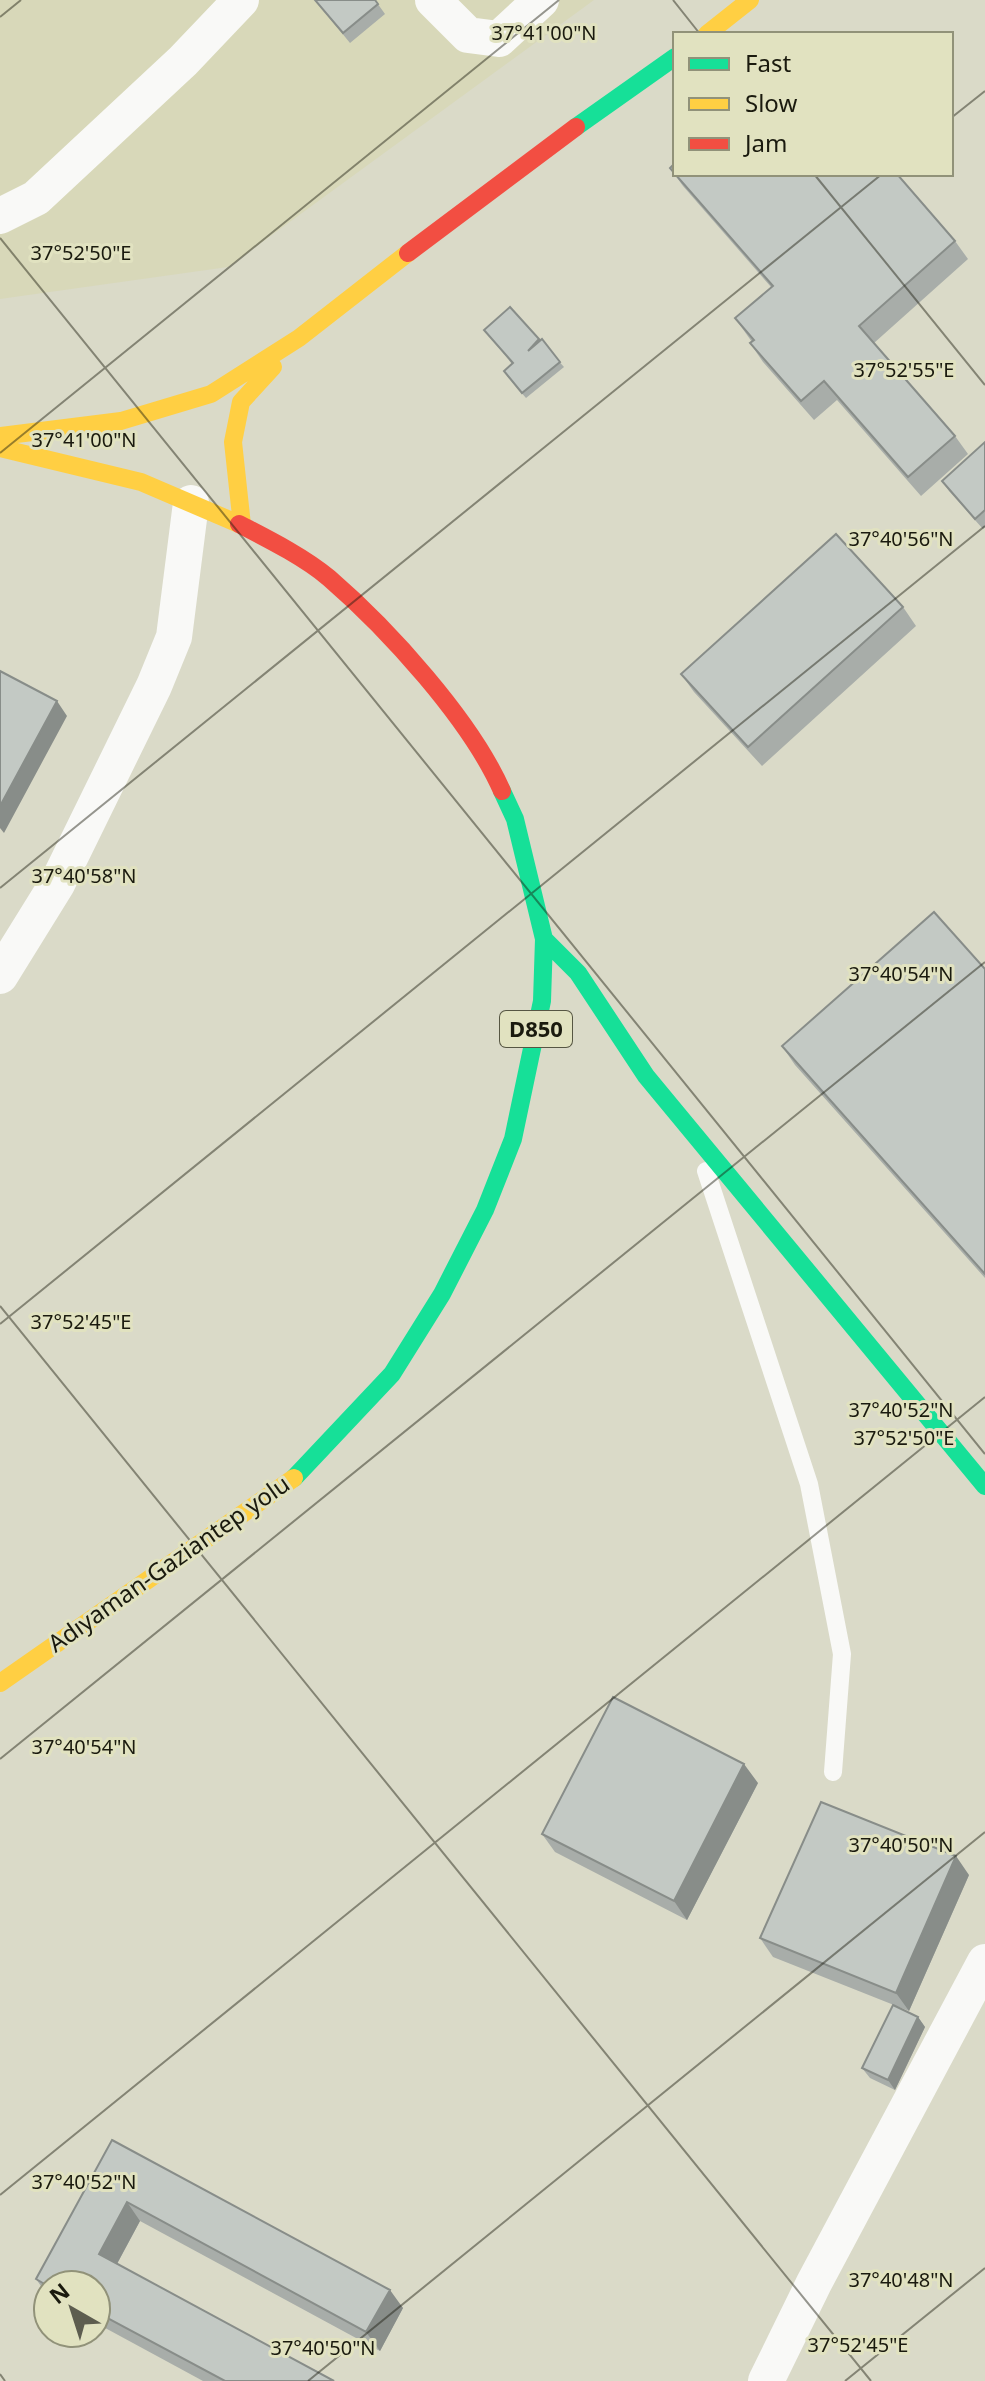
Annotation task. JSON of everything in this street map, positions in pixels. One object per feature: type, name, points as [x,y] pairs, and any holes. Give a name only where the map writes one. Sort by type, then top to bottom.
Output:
[{"type":"main road","points":[[710,32],[750,0]]},
{"type":"main road","points":[[0,436],[121,421],[211,394],[299,338],[497,183],[673,58]]},
{"type":"main road","points":[[242,525],[233,442],[241,402],[299,338]]},
{"type":"main road","name":"Adıyaman-Gaziantep yolu","points":[[0,448],[141,482],[242,525],[327,576],[415,665],[491,765],[515,819],[544,939],[542,1001],[513,1139],[485,1210],[442,1294],[392,1374],[292,1480],[0,1683]]},
{"type":"main road","points":[[544,939],[578,973],[646,1076],[985,1486]]},
{"type":"street","points":[[0,216],[36,198],[183,61],[241,0]]},
{"type":"street","points":[[433,0],[468,35],[499,39],[541,0]]},
{"type":"street","points":[[0,976],[57,884],[174,637],[191,503]]},
{"type":"street","points":[[766,2381],[814,2283],[985,1962]]},
{"type":"lane","points":[[694,1132],[809,1484],[842,1654],[833,1772]]},
{"type":"shaded area","points":[[0,0],[594,0],[228,267],[0,299]]},
{"type":"building","points":[[315,0],[375,0],[378,4],[343,33]]},
{"type":"building","points":[[677,176],[899,176],[955,241],[859,326],[955,436],[908,477],[824,381],[801,401],[750,343],[754,340],[735,318],[773,286]]},
{"type":"building","points":[[510,307],[539,339],[528,351],[542,339],[560,362],[522,393],[504,371],[513,363],[484,330]]},
{"type":"building","points":[[985,442],[985,510],[975,519],[942,481]]},
{"type":"building","points":[[836,534],[903,607],[748,747],[681,674]]},
{"type":"building","points":[[0,671],[57,701],[0,806]]},
{"type":"building","points":[[934,912],[985,969],[985,1274],[782,1046]]},
{"type":"building","points":[[613,1697],[744,1764],[674,1901],[542,1834]]},
{"type":"building","points":[[821,1802],[956,1856],[896,1993],[760,1938]]},
{"type":"building","points":[[893,2005],[918,2017],[888,2080],[862,2068]]},
{"type":"building","points":[[112,2140],[390,2290],[366,2332],[127,2202],[99,2254],[334,2381],[225,2381],[112,2321],[112,2269],[41,2269]]},
{"type":"traffic: fast","points":[[576,127],[673,58]]},
{"type":"traffic: fast","points":[[294,1478],[392,1374],[442,1294],[485,1210],[513,1139],[542,1001],[544,939],[515,819],[502,791]]},
{"type":"traffic: fast","points":[[544,939],[578,973],[646,1076],[985,1486]]},
{"type":"traffic: slow","points":[[710,32],[750,0]]},
{"type":"traffic: slow","points":[[0,436],[121,421],[211,394],[299,338],[408,253]]},
{"type":"traffic: slow","points":[[242,525],[233,442],[241,402],[273,367]]},
{"type":"traffic: slow","points":[[0,448],[141,482],[239,524]]},
{"type":"traffic: slow","points":[[0,1683],[294,1478]]},
{"type":"traffic: jam","points":[[408,253],[576,127]]},
{"type":"traffic: jam","points":[[239,524],[319,570],[377,623],[449,706],[470,735],[502,791]]}]
